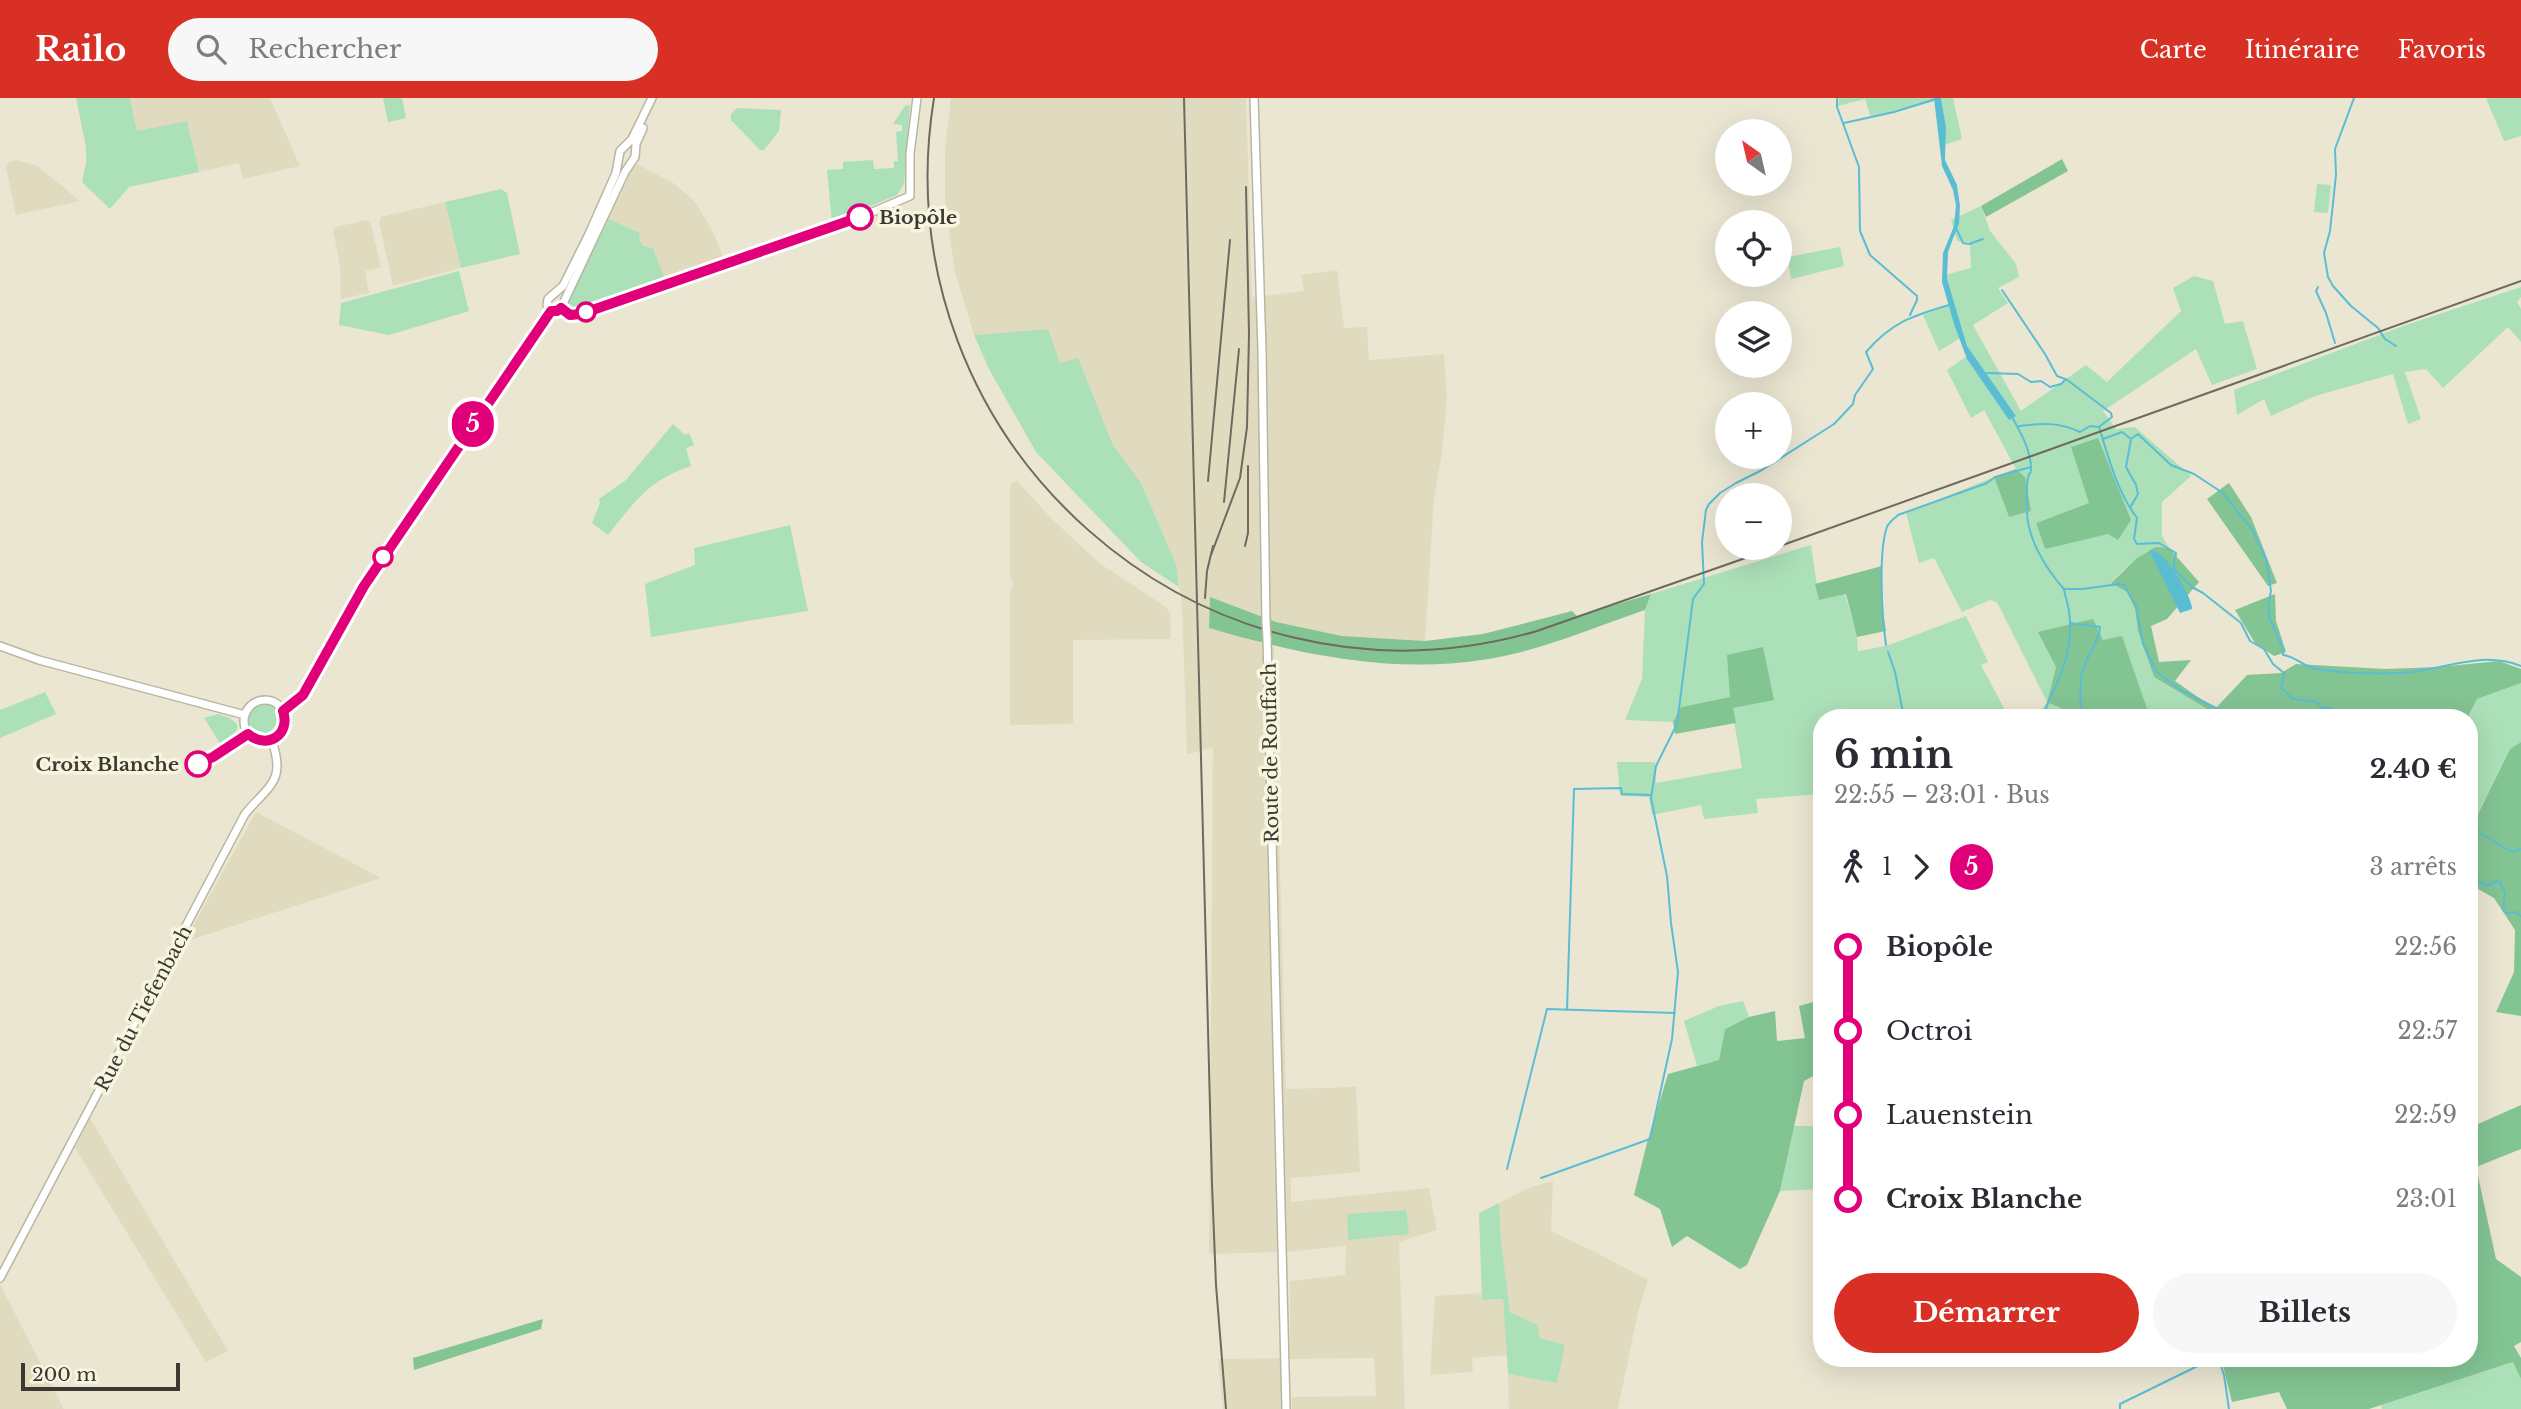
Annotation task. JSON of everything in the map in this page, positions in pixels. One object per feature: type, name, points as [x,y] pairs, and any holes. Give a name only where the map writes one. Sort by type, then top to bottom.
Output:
[{"type":"main road","points":[[551,311],[547,303],[563,286],[589,234],[617,173],[620,150],[639,128],[654,98]]},
{"type":"main road","points":[[551,311],[562,307],[632,161],[654,98]]},
{"type":"main road","points":[[551,297],[560,298],[562,307],[570,315],[581,314],[842,225],[910,197],[910,154],[917,98]]},
{"type":"main road","name":"Route de Rouffach","points":[[1254,98],[1286,1409]]},
{"type":"main road","points":[[624,147],[629,146],[635,152]]},
{"type":"main road","points":[[620,159],[624,162],[632,161]]},
{"type":"main road","points":[[283,711],[303,695],[364,586],[551,311]]},
{"type":"main road","points":[[0,646],[39,660],[244,715]]},
{"type":"main road","points":[[272,701],[283,711],[286,721],[279,737],[272,741],[261,741],[248,734],[244,715],[255,702],[272,701]]},
{"type":"main road","name":"Rue du Tiefenbach","points":[[0,1278],[245,814],[276,776],[278,764],[272,741]]},
{"type":"shaded area","points":[[130,98],[270,98],[300,166],[243,179],[239,163],[199,172],[187,121],[137,132]]},
{"type":"shaded area","points":[[951,98],[1246,98],[1252,297],[1304,291],[1301,275],[1337,270],[1344,328],[1367,327],[1369,360],[1444,354],[1447,397],[1442,453],[1434,498],[1425,641],[1342,636],[1276,622],[1210,598],[1210,628],[1274,647],[1286,1089],[1356,1087],[1360,1172],[1291,1178],[1291,1202],[1429,1188],[1437,1230],[1399,1242],[1405,1409],[1292,1409],[1292,1397],[1376,1396],[1374,1358],[1290,1359],[1290,1281],[1345,1275],[1346,1246],[1285,1252],[1209,1254],[1213,748],[1187,754],[1182,605],[1176,564],[1141,483],[1113,445],[1078,359],[1060,364],[1047,329],[974,335],[955,272],[945,202],[945,150]]},
{"type":"shaded area","points":[[16,160],[36,165],[80,201],[16,215],[6,167],[9,162]]},
{"type":"shaded area","points":[[635,163],[675,184],[696,203],[714,234],[723,258],[665,279],[653,248],[644,246],[639,239],[640,233],[609,219]]},
{"type":"shaded area","points":[[445,202],[461,268],[393,286],[379,222],[381,217]]},
{"type":"shaded area","points":[[366,220],[371,224],[381,268],[365,271],[369,293],[341,299],[340,265],[333,230]]},
{"type":"shaded area","points":[[1017,481],[1051,518],[1099,563],[1166,607],[1170,613],[1171,639],[1073,640],[1073,724],[1010,725],[1010,591],[1014,584],[1010,577],[1010,484]]},
{"type":"shaded area","points":[[256,812],[381,878],[184,942]]},
{"type":"shaded area","points":[[90,1118],[228,1351],[206,1362],[75,1148]]},
{"type":"shaded area","points":[[1553,1181],[1551,1231],[1648,1280],[1638,1312],[1618,1409],[1509,1409],[1508,1374],[1557,1383],[1539,1338],[1538,1325],[1510,1312],[1499,1203],[1528,1188]]},
{"type":"shaded area","points":[[0,1284],[64,1409],[0,1409]]},
{"type":"shaded area","points":[[1481,1293],[1482,1300],[1503,1299],[1507,1355],[1472,1358],[1473,1372],[1430,1375],[1435,1296]]},
{"type":"shaded area","points":[[1281,1358],[1283,1409],[1223,1409],[1218,1359]]},
{"type":"green space","points":[[76,98],[130,98],[137,131],[187,121],[199,172],[129,187],[110,209],[82,182],[86,147]]},
{"type":"green space","points":[[383,98],[402,98],[406,118],[388,122]]},
{"type":"green space","points":[[1839,98],[1934,98],[1935,101],[1871,118],[1865,99],[1838,106]]},
{"type":"green space","points":[[1941,98],[1953,98],[1962,139],[1944,145],[1946,127]]},
{"type":"green space","points":[[2486,98],[2521,98],[2521,136],[2504,141]]},
{"type":"green space","points":[[910,105],[904,184],[897,195],[832,222],[827,170],[843,169],[843,162],[873,160],[874,169],[894,168],[894,161],[898,161],[896,132],[902,131],[902,125],[893,124],[905,106]]},
{"type":"green space","points":[[737,108],[781,110],[779,131],[764,150],[760,150],[731,120],[731,114]]},
{"type":"green space","points":[[2062,159],[2068,171],[1986,217],[1981,206]]},
{"type":"green space","points":[[2317,184],[2331,185],[2328,213],[2314,212]]},
{"type":"green space","points":[[501,189],[507,193],[520,254],[461,268],[445,202]]},
{"type":"green space","points":[[1981,206],[1990,231],[2016,264],[2019,277],[1998,288],[2008,303],[1973,325],[2021,411],[2086,365],[2107,382],[2181,311],[2173,288],[2194,276],[2213,281],[2225,324],[2243,321],[2257,369],[2212,385],[2196,349],[2103,411],[2116,429],[2135,427],[2191,476],[2162,502],[2162,536],[2169,548],[2144,554],[2111,582],[2127,592],[2135,609],[2138,631],[2154,677],[2207,709],[2147,709],[2122,637],[2056,667],[2047,702],[1997,602],[1990,600],[1962,612],[1934,558],[1919,563],[1906,513],[1994,477],[2009,517],[2025,477],[2016,469],[1984,410],[1971,418],[1947,370],[1971,353],[1962,337],[1939,351],[1923,315],[1953,304],[1945,275],[1971,268],[1970,242],[1957,241],[1951,220]],"holes":[[[2089,503],[2045,549],[2036,523]]]},
{"type":"green space","points":[[609,219],[640,233],[639,239],[644,246],[653,248],[665,279],[620,296],[569,308],[567,300]]},
{"type":"green space","points":[[1840,247],[1844,266],[1792,279],[1792,256]]},
{"type":"green space","points":[[459,271],[469,311],[389,335],[339,325],[341,303]]},
{"type":"green space","points":[[2521,287],[2521,297],[2517,302],[2521,309],[2521,342],[2508,327],[2443,388],[2426,369],[2405,372],[2421,419],[2408,424],[2393,374],[2315,396],[2271,416],[2264,399],[2237,415],[2234,390],[2403,326]]},
{"type":"green space","points":[[1048,329],[1060,363],[1078,358],[1113,445],[1141,483],[1176,564],[1179,587],[1141,562],[1036,452],[989,369],[974,335]]},
{"type":"green space","points":[[673,424],[685,435],[689,433],[694,445],[686,448],[691,466],[664,478],[643,494],[608,535],[592,523],[599,499],[626,480]]},
{"type":"green space","points":[[2098,438],[2131,520],[2118,540],[2108,534],[2045,549],[2036,523],[2089,503],[2071,447]]},
{"type":"green space","points":[[2016,469],[2025,477],[2031,511],[2009,517],[1994,477]]},
{"type":"green space","points":[[2229,483],[2251,517],[2277,583],[2268,586],[2207,499]]},
{"type":"green space","points":[[790,525],[808,611],[651,637],[645,584],[695,565],[694,548]]},
{"type":"green space","points":[[1811,545],[1819,600],[1845,594],[1857,637],[1858,651],[1886,646],[1966,616],[1988,662],[1981,665],[2004,709],[1813,709],[1813,795],[1756,799],[1758,813],[1704,819],[1701,805],[1652,815],[1649,797],[1620,796],[1617,762],[1655,762],[1656,783],[1742,768],[1730,697],[1681,707],[1673,722],[1625,720],[1642,679],[1645,610],[1651,594],[1762,560],[1792,560],[1792,551]]},
{"type":"green space","points":[[2156,547],[2169,548],[2199,582],[2167,619],[2151,626],[2159,662],[2191,660],[2175,681],[2215,709],[2207,709],[2154,677],[2138,631],[2135,609],[2127,592],[2111,583],[2137,558]]},
{"type":"green space","points":[[1882,566],[1882,606],[1886,631],[1857,637],[1846,594],[1819,600],[1815,584]]},
{"type":"green space","points":[[1651,594],[1645,610],[1565,639],[1503,656],[1448,664],[1413,665],[1344,659],[1276,646],[1209,628],[1210,597],[1276,622],[1342,636],[1425,641],[1483,634],[1572,611],[1577,616]]},
{"type":"green space","points":[[2275,594],[2276,621],[2286,652],[2274,656],[2255,643],[2235,610]]},
{"type":"green space","points":[[2093,619],[2103,640],[2122,636],[2147,709],[2063,709],[2047,702],[2056,667],[2038,632]]},
{"type":"green space","points":[[1763,647],[1774,700],[1733,708],[1736,723],[1675,734],[1673,722],[1681,707],[1730,697],[1727,655]]},
{"type":"green space","points":[[2499,661],[2521,669],[2521,683],[2477,699],[2472,709],[2215,709],[2247,675],[2281,673],[2296,664],[2385,669]]},
{"type":"green space","points":[[2521,683],[2521,742],[2510,749],[2478,813],[2478,709],[2472,709],[2477,699]]},
{"type":"green space","points":[[45,692],[56,714],[0,738],[0,710]]},
{"type":"green space","points":[[2047,702],[2063,709],[2042,709]]},
{"type":"green space","points":[[265,703],[277,708],[282,720],[277,732],[265,737],[253,732],[248,720],[253,708]]},
{"type":"green space","points":[[218,714],[237,724],[235,734],[221,745],[204,718]]},
{"type":"green space","points":[[2521,742],[2521,1016],[2496,1012],[2514,972],[2515,930],[2494,898],[2478,889],[2478,814],[2510,749]]},
{"type":"green space","points":[[1743,1001],[1749,1017],[1725,1029],[1719,1060],[1697,1066],[1684,1021],[1719,1006]]},
{"type":"green space","points":[[1813,1002],[1813,1076],[1804,1081],[1780,1191],[1747,1265],[1740,1269],[1687,1236],[1672,1247],[1660,1209],[1634,1195],[1668,1074],[1719,1060],[1725,1029],[1749,1017],[1775,1011],[1777,1041],[1805,1038],[1799,1006]]},
{"type":"green space","points":[[2521,1105],[2521,1149],[2478,1166],[2478,1124]]},
{"type":"green space","points":[[1794,1126],[1813,1126],[1813,1189],[1780,1191]]},
{"type":"green space","points":[[2478,1176],[2496,1259],[2521,1277],[2521,1342],[2514,1346],[2521,1358],[2521,1379],[2513,1362],[2369,1409],[2287,1409],[2279,1392],[2232,1402],[2223,1367],[2478,1367]]},
{"type":"green space","points":[[1499,1203],[1510,1312],[1538,1325],[1539,1338],[1565,1345],[1557,1383],[1508,1374],[1503,1299],[1482,1300],[1479,1213]]},
{"type":"green space","points":[[1406,1210],[1409,1234],[1348,1240],[1347,1214]]},
{"type":"green space","points":[[543,1319],[541,1329],[414,1370],[413,1358]]},
{"type":"green space","points":[[2514,1362],[2521,1379],[2521,1409],[2382,1409],[2381,1405]]},
{"type":"water","points":[[1934,98],[1941,98],[1946,127],[1945,160],[1957,185],[1960,206],[1959,223],[1948,252],[1947,279],[1967,346],[2016,416],[2009,420],[1967,359],[1942,282],[1943,253],[1954,226],[1956,205],[1953,190],[1942,166]]},
{"type":"water","points":[[2151,549],[2162,556],[2173,569],[2186,591],[2192,609],[2180,613],[2150,552]]},
{"type":"waterway","points":[[1837,98],[1837,107],[1859,167],[1860,231],[1870,255],[1917,296],[1910,315]]},
{"type":"waterway","points":[[2354,98],[2335,149],[2336,175],[2330,231],[2324,253],[2328,277],[2351,306],[2396,346]]},
{"type":"waterway","points":[[1844,123],[1936,99]]},
{"type":"waterway","points":[[1956,228],[1963,243],[1969,244],[1983,239]]},
{"type":"waterway","points":[[2318,287],[2316,291],[2335,343]]},
{"type":"waterway","points":[[2002,290],[2057,376],[2065,379]]},
{"type":"waterway","points":[[1541,1178],[1650,1139],[1672,1039],[1678,972],[1667,876],[1651,798],[1656,766],[1677,724],[1693,599],[1704,584],[1702,542],[1706,510],[1720,493],[1834,424],[1853,404],[1855,395],[1873,369],[1866,352],[1885,334],[1913,317],[1949,305]]},
{"type":"waterway","points":[[1987,373],[2018,374],[2031,382],[2041,381],[2050,387],[2061,384],[2066,379],[2111,413],[2112,417],[2100,426]]},
{"type":"waterway","points":[[2012,417],[2031,462],[2027,494],[2030,532],[2051,572],[2064,589],[2124,585],[2136,606],[2143,644],[2156,671],[2179,689],[2218,709]]},
{"type":"waterway","points":[[2019,426],[2050,424],[2080,432],[2090,426],[2099,427],[2119,486],[2137,518],[2134,539],[2137,544],[2159,543],[2176,553],[2175,570],[2192,587],[2241,623],[2250,641],[2264,649],[2273,664],[2284,673],[2281,688],[2293,699],[2311,701],[2322,708],[2331,709]]},
{"type":"waterway","points":[[2103,439],[2122,432],[2131,439],[2126,467],[2138,494],[2130,508]]},
{"type":"waterway","points":[[2131,439],[2138,434],[2171,465],[2194,474],[2223,493],[2253,531],[2266,559],[2271,591],[2269,617],[2282,646],[2283,655],[2317,669],[2358,673],[2414,672],[2475,660],[2505,661],[2521,666]]},
{"type":"waterway","points":[[1886,645],[1882,602],[1882,552],[1889,524],[1898,515],[1987,483],[1995,477],[2031,467]]},
{"type":"waterway","points":[[2045,709],[2064,666],[2070,639],[2069,611],[2064,589]]},
{"type":"waterway","points":[[2070,623],[2100,627],[2098,638],[2082,673],[2081,709]]},
{"type":"waterway","points":[[1888,652],[1902,709]]},
{"type":"waterway","points":[[1567,1010],[1574,789],[1621,788],[1622,794],[1650,795]]},
{"type":"waterway","points":[[2478,831],[2512,852],[2521,849]]},
{"type":"waterway","points":[[2478,879],[2486,886],[2499,880],[2505,893],[2503,910],[2506,913],[2517,912],[2521,917]]},
{"type":"waterway","points":[[1507,1169],[1547,1009],[1675,1013]]},
{"type":"waterway","points":[[2120,1409],[2120,1404],[2196,1367]]},
{"type":"waterway","points":[[2221,1367],[2229,1409]]},
{"type":"railway","points":[[934,98],[930,224],[957,341],[1012,444],[1089,531],[1184,596],[1294,638],[1413,650],[1537,631],[1740,560]]},
{"type":"railway","points":[[1184,98],[1212,1184],[1216,1285],[1226,1409]]},
{"type":"railway","points":[[1211,555],[1240,478],[1247,427],[1249,334],[1246,187]]},
{"type":"railway","points":[[1208,481],[1230,240]]},
{"type":"railway","points":[[1792,542],[2521,281]]},
{"type":"railway","points":[[1224,502],[1239,349]]},
{"type":"railway","points":[[1245,546],[1248,533],[1248,466]]},
{"type":"railway","points":[[1205,598],[1207,571],[1213,546]]},
{"type":"bus line","name":"5","points":[[198,764],[248,734],[261,741],[272,741],[279,737],[286,721],[283,711],[303,695],[320,659],[364,586],[551,311],[561,308],[570,315],[581,314],[860,217]]},
{"type":"place","name":"Biopôle","points":[[860,217]]},
{"type":"place","name":"Croix Blanche","points":[[198,764]]}]
